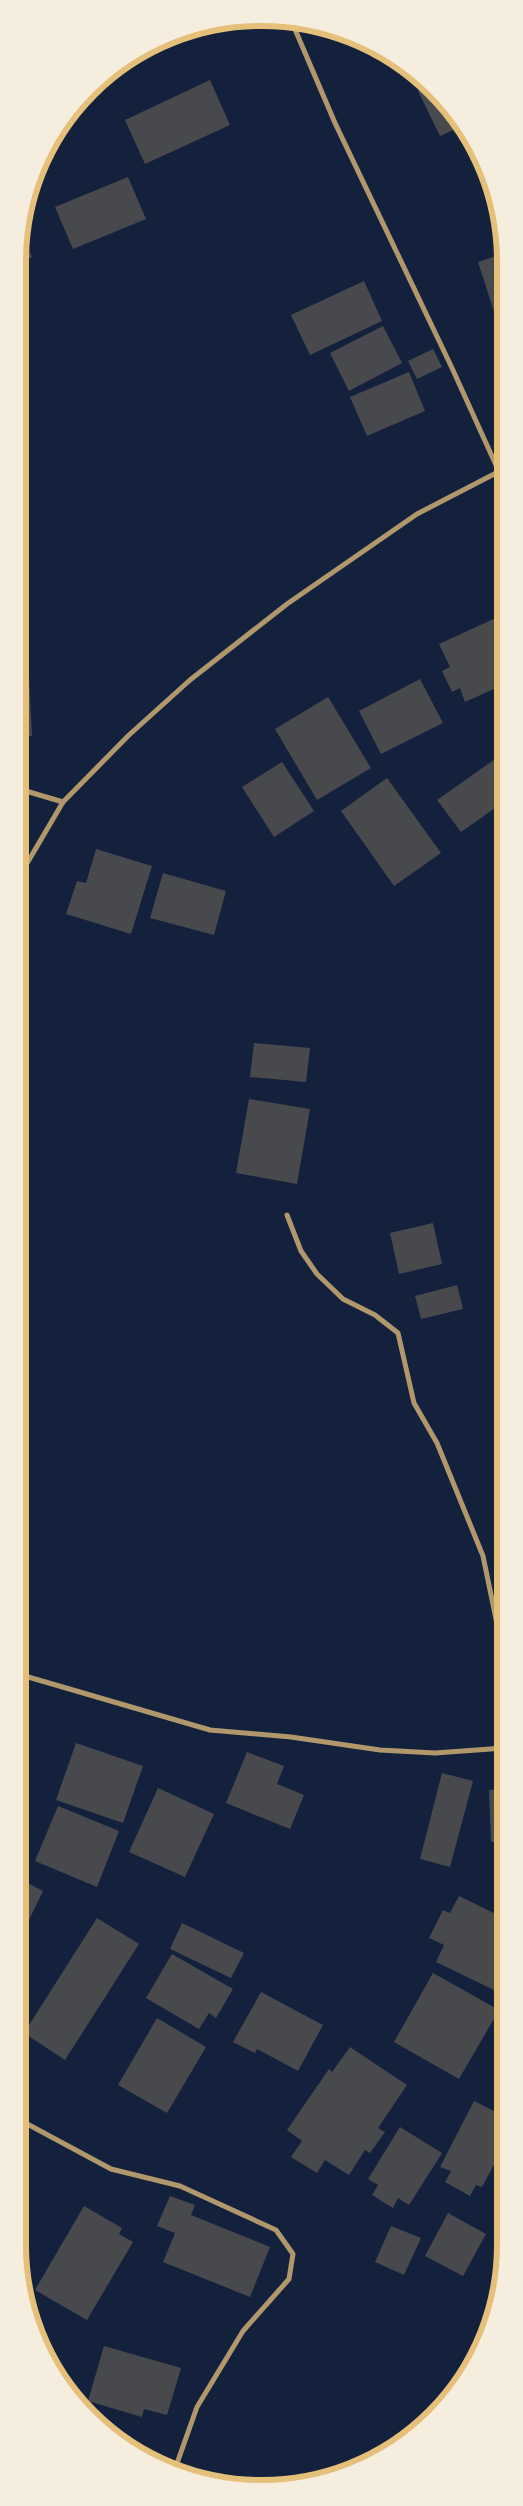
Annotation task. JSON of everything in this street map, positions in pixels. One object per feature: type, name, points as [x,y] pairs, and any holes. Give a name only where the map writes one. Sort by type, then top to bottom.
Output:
[{"type":"street","points":[[295,29],[335,123],[497,464]]},
{"type":"street","points":[[26,865],[63,802],[129,735],[190,680],[288,604],[417,514],[497,472]]},
{"type":"street","points":[[26,792],[63,802]]},
{"type":"street","points":[[287,1215],[301,1251],[317,1274],[343,1299],[375,1315],[398,1333],[414,1403],[437,1443],[483,1556],[497,1625]]},
{"type":"street","points":[[26,1676],[210,1730],[389,1750],[435,1753],[497,1749]]},
{"type":"street","points":[[26,2123],[111,2169],[180,2186],[276,2230],[293,2254],[289,2279],[243,2331],[197,2407],[176,2464]]},
{"type":"building","points":[[210,80],[230,125],[145,164],[125,120]]},
{"type":"building","points":[[422,89],[428,95],[456,129],[440,136],[418,91]]},
{"type":"building","points":[[128,177],[146,219],[73,249],[55,207]]},
{"type":"building","points":[[27,246],[32,257],[26,260]]},
{"type":"building","points":[[497,256],[497,321],[478,262]]},
{"type":"building","points":[[364,281],[382,321],[310,355],[291,315]]},
{"type":"building","points":[[383,326],[402,363],[349,391],[330,353]]},
{"type":"building","points":[[433,349],[442,367],[417,379],[408,361]]},
{"type":"building","points":[[409,372],[425,411],[367,436],[350,397]]},
{"type":"building","points":[[497,617],[497,688],[465,702],[460,688],[452,692],[442,671],[450,667],[439,644]]},
{"type":"building","points":[[26,677],[29,677],[32,736],[26,736]]},
{"type":"building","points":[[420,679],[443,723],[381,754],[359,711]]},
{"type":"building","points":[[328,697],[371,768],[317,800],[275,729]]},
{"type":"building","points":[[497,758],[497,807],[461,832],[437,800]]},
{"type":"building","points":[[282,762],[314,811],[274,837],[242,787]]},
{"type":"building","points":[[387,778],[441,853],[394,886],[341,811]]},
{"type":"building","points":[[96,849],[152,866],[131,934],[66,914],[77,881],[86,883]]},
{"type":"building","points":[[163,873],[226,891],[214,935],[150,918]]},
{"type":"building","points":[[254,1043],[310,1048],[306,1082],[250,1077]]},
{"type":"building","points":[[249,1099],[310,1109],[297,1184],[236,1173]]},
{"type":"building","points":[[433,1223],[442,1264],[399,1274],[390,1233]]},
{"type":"building","points":[[457,1285],[463,1309],[421,1319],[415,1296]]},
{"type":"building","points":[[76,1743],[143,1766],[123,1823],[56,1800]]},
{"type":"building","points":[[247,1752],[284,1766],[277,1784],[304,1795],[290,1829],[226,1803]]},
{"type":"building","points":[[442,1773],[473,1781],[450,1867],[420,1859]]},
{"type":"building","points":[[158,1788],[214,1814],[185,1877],[129,1852]]},
{"type":"building","points":[[497,1789],[497,1842],[491,1842],[489,1790]]},
{"type":"building","points":[[58,1806],[119,1831],[97,1887],[35,1861]]},
{"type":"building","points":[[26,1882],[43,1891],[28,1922],[26,1921]]},
{"type":"building","points":[[459,1896],[497,1915],[497,1984],[494,1990],[436,1962],[444,1945],[429,1938],[443,1910],[450,1913]]},
{"type":"building","points":[[97,1918],[139,1944],[65,2060],[26,2034],[26,2030]]},
{"type":"building","points":[[182,1923],[244,1953],[231,1978],[170,1949]]},
{"type":"building","points":[[172,1954],[233,1989],[216,2018],[209,2013],[199,2029],[146,1998]]},
{"type":"building","points":[[433,1973],[497,2009],[497,2013],[459,2079],[394,2042]]},
{"type":"building","points":[[261,1992],[323,2025],[298,2071],[257,2049],[255,2053],[233,2042]]},
{"type":"building","points":[[157,2018],[206,2047],[167,2113],[118,2085]]},
{"type":"building","points":[[350,2047],[407,2085],[378,2128],[385,2132],[370,2153],[365,2150],[349,2175],[325,2160],[317,2173],[291,2157],[302,2141],[287,2130],[329,2069],[332,2072]]},
{"type":"building","points":[[474,2101],[497,2112],[497,2159],[482,2187],[476,2185],[470,2196],[445,2182],[451,2171],[440,2167]]},
{"type":"building","points":[[400,2127],[442,2153],[409,2205],[398,2198],[393,2208],[372,2195],[378,2185],[368,2179]]},
{"type":"building","points":[[170,2196],[195,2205],[191,2215],[270,2247],[250,2297],[163,2262],[175,2233],[157,2226]]},
{"type":"building","points":[[84,2206],[122,2228],[119,2234],[133,2242],[87,2320],[35,2290]]},
{"type":"building","points":[[448,2213],[486,2234],[463,2276],[425,2256]]},
{"type":"building","points":[[391,2226],[421,2238],[404,2275],[375,2262]]},
{"type":"building","points":[[104,2346],[181,2368],[167,2415],[144,2409],[142,2417],[88,2401]]}]
